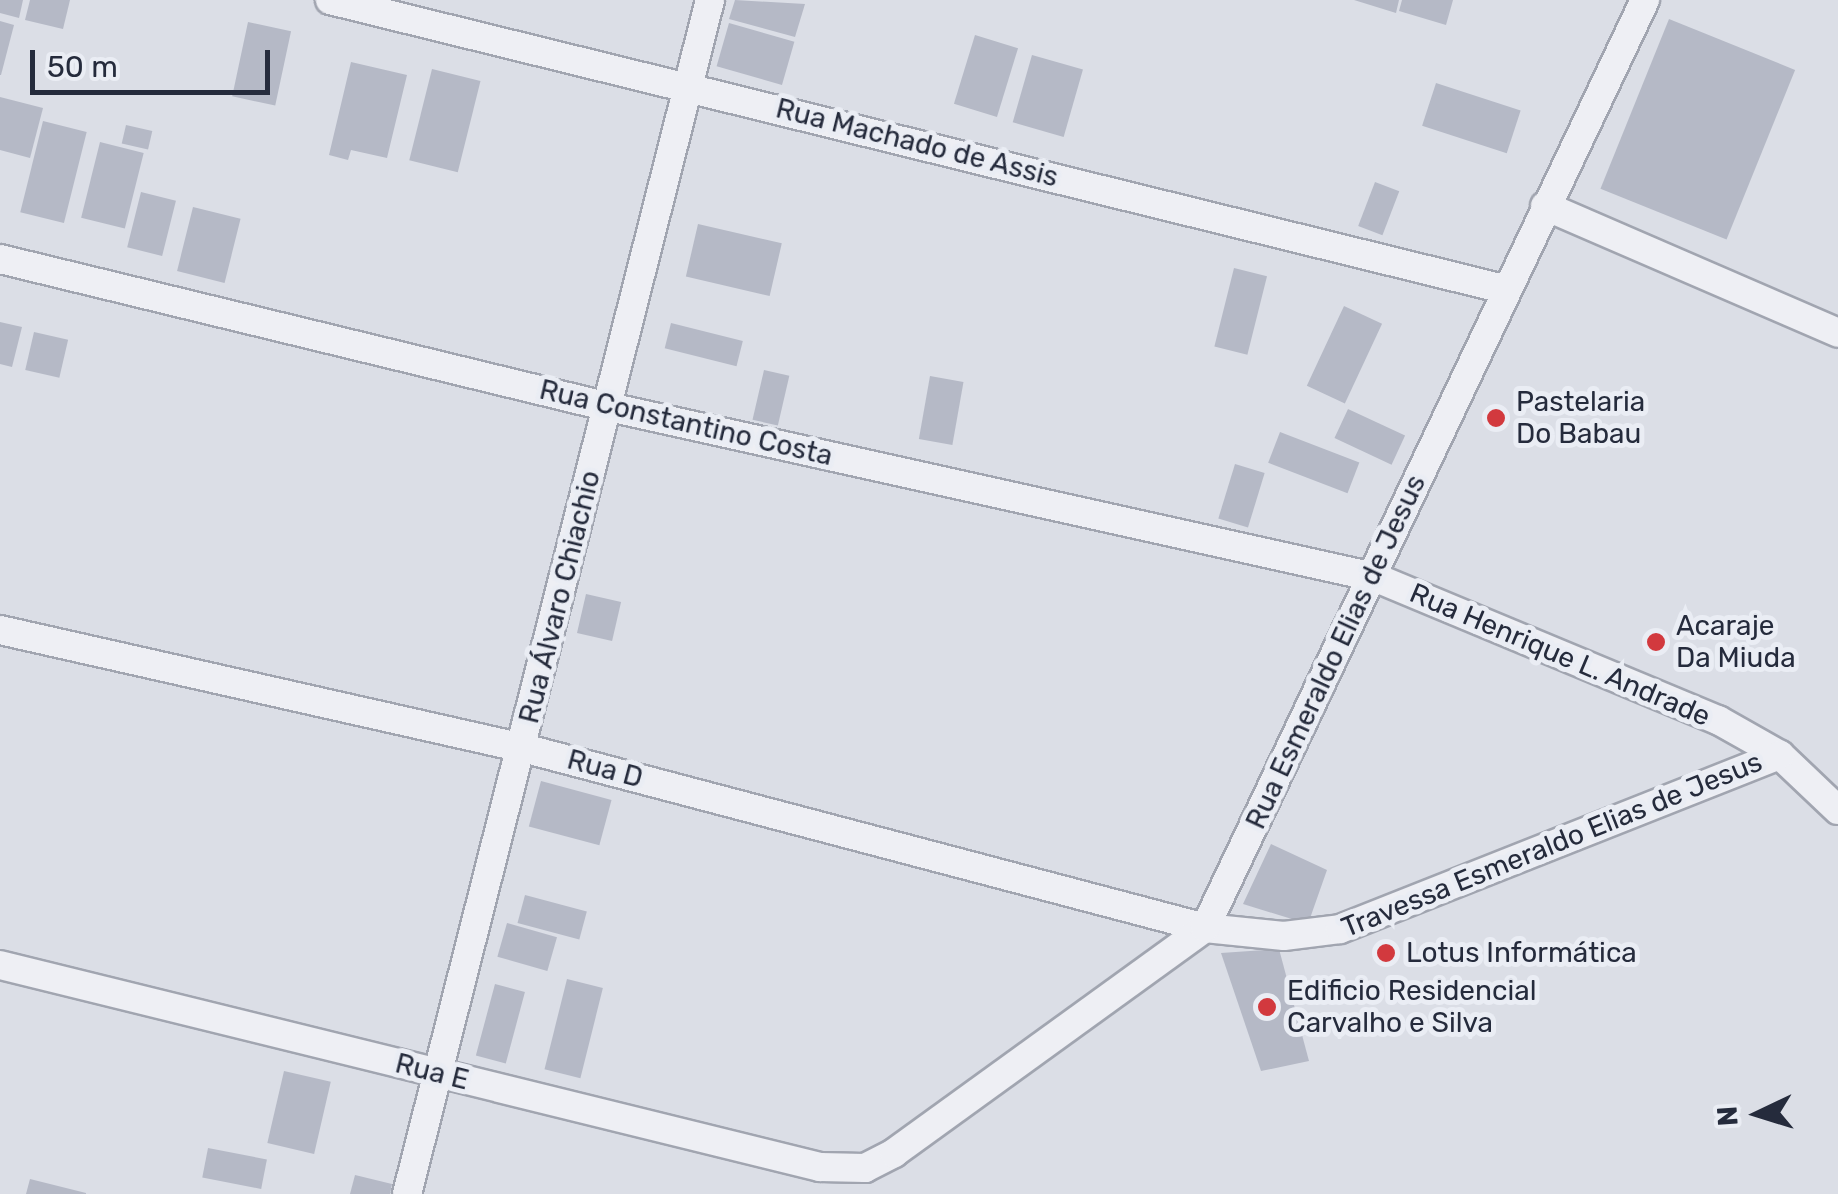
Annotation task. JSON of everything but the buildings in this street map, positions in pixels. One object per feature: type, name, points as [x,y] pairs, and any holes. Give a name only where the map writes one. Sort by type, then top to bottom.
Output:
[{"type":"street","name":"Rua Machado de Assis","points":[[330,0],[1504,290]]},
{"type":"street","name":"Rua Álvaro Chiachio","points":[[407,1194],[710,0]]},
{"type":"street","name":"Rua Esmeraldo Elias de Jesus","points":[[865,1168],[1204,928],[1374,576],[1504,290],[1646,0]]},
{"type":"street","points":[[1545,206],[1838,334]]},
{"type":"street","name":"Rua Constantino Costa","points":[[0,260],[608,407],[1374,576]]},
{"type":"street","name":"Rua Henrique L. Andrade","points":[[1374,576],[1701,713],[1780,755],[1838,810]]},
{"type":"street","name":"Rua D","points":[[0,630],[523,748],[1204,928]]},
{"type":"street","name":"Travessa Esmeraldo Elias de Jesus","points":[[1204,928],[1284,936],[1340,930],[1780,755]]},
{"type":"street","name":"Rua E","points":[[0,965],[820,1167],[865,1168]]},
{"type":"place","name":"Pastelaria Do Babau","points":[[1496,418]]},
{"type":"place","name":"Acaraje Da Miuda","points":[[1656,642]]},
{"type":"place","name":"Lotus Informática","points":[[1386,953]]},
{"type":"place","name":"Edificio Residencial Carvalho e Silva","points":[[1267,1007]]}]
